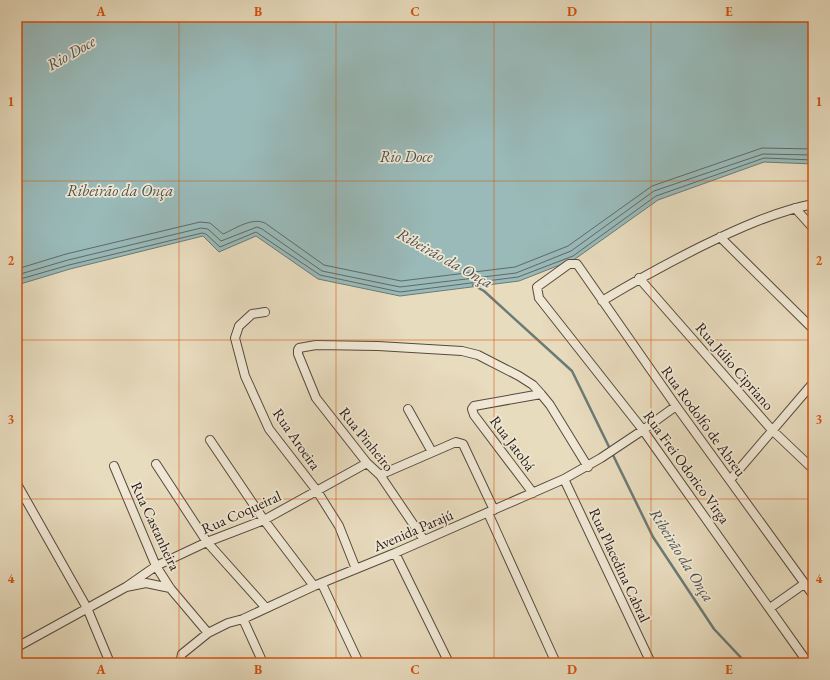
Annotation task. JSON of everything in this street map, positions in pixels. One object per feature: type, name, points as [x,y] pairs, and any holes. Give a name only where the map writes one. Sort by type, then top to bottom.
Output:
[{"type":"street","points":[[602,300],[639,278],[720,237],[761,219],[813,204]]},
{"type":"street","points":[[795,208],[813,228]]},
{"type":"street","points":[[720,237],[813,329]]},
{"type":"street","name":"Rua Frei Odorico Virga","points":[[573,263],[569,264],[537,287],[538,298],[643,430],[808,663]]},
{"type":"street","name":"Rua Rodolfo de Abreu","points":[[573,263],[577,264],[676,406],[813,595]]},
{"type":"street","name":"Rua Júlio Cipriano","points":[[639,278],[772,430],[813,469]]},
{"type":"street","name":"Rua Aroeira","points":[[265,312],[252,314],[239,326],[235,338],[245,376],[269,429],[317,491],[340,526],[356,568]]},
{"type":"street","name":"Rua Pinheiro","points":[[424,540],[380,475],[367,463],[316,398],[306,376],[298,350],[302,347],[316,345],[378,346],[462,351],[478,355],[519,376],[533,385],[541,394]]},
{"type":"street","points":[[730,480],[813,383]]},
{"type":"street","points":[[541,394],[550,405],[588,467]]},
{"type":"street","name":"Rua Jatobá","points":[[533,492],[474,414],[472,409],[474,406],[541,394]]},
{"type":"street","name":"Avenida Parajú","points":[[180,663],[182,654],[208,633],[243,619],[356,568],[395,554],[533,492],[564,480],[588,467],[676,406]]},
{"type":"street","points":[[408,409],[432,452]]},
{"type":"street","points":[[210,440],[264,520],[318,585],[359,663]]},
{"type":"street","points":[[380,475],[456,442],[463,444],[556,663]]},
{"type":"street","name":"Rua Coqueiral","points":[[126,587],[156,566],[207,542],[264,520],[367,463]]},
{"type":"street","points":[[156,464],[207,542],[266,608]]},
{"type":"street","name":"Rua Castanheira","points":[[114,466],[156,566],[170,588],[208,633]]},
{"type":"street","name":"Rua Placedina Cabral","points":[[564,480],[651,663]]},
{"type":"street","points":[[17,484],[87,608],[110,663]]},
{"type":"street","points":[[395,554],[449,663]]},
{"type":"street","points":[[17,647],[126,587],[146,583],[170,588]]},
{"type":"street","points":[[770,608],[804,584]]},
{"type":"street","points":[[243,619],[263,663]]},
{"type":"water","name":"Rio Doce","points":[[17,17],[813,17],[813,164],[764,162],[658,200],[575,259],[519,281],[400,296],[318,279],[256,236],[219,252],[203,236],[70,269],[17,285]]},
{"type":"waterway","name":"Ribeirão da Onça","points":[[473,285],[484,291],[572,371],[653,537],[714,629],[746,663]]}]
